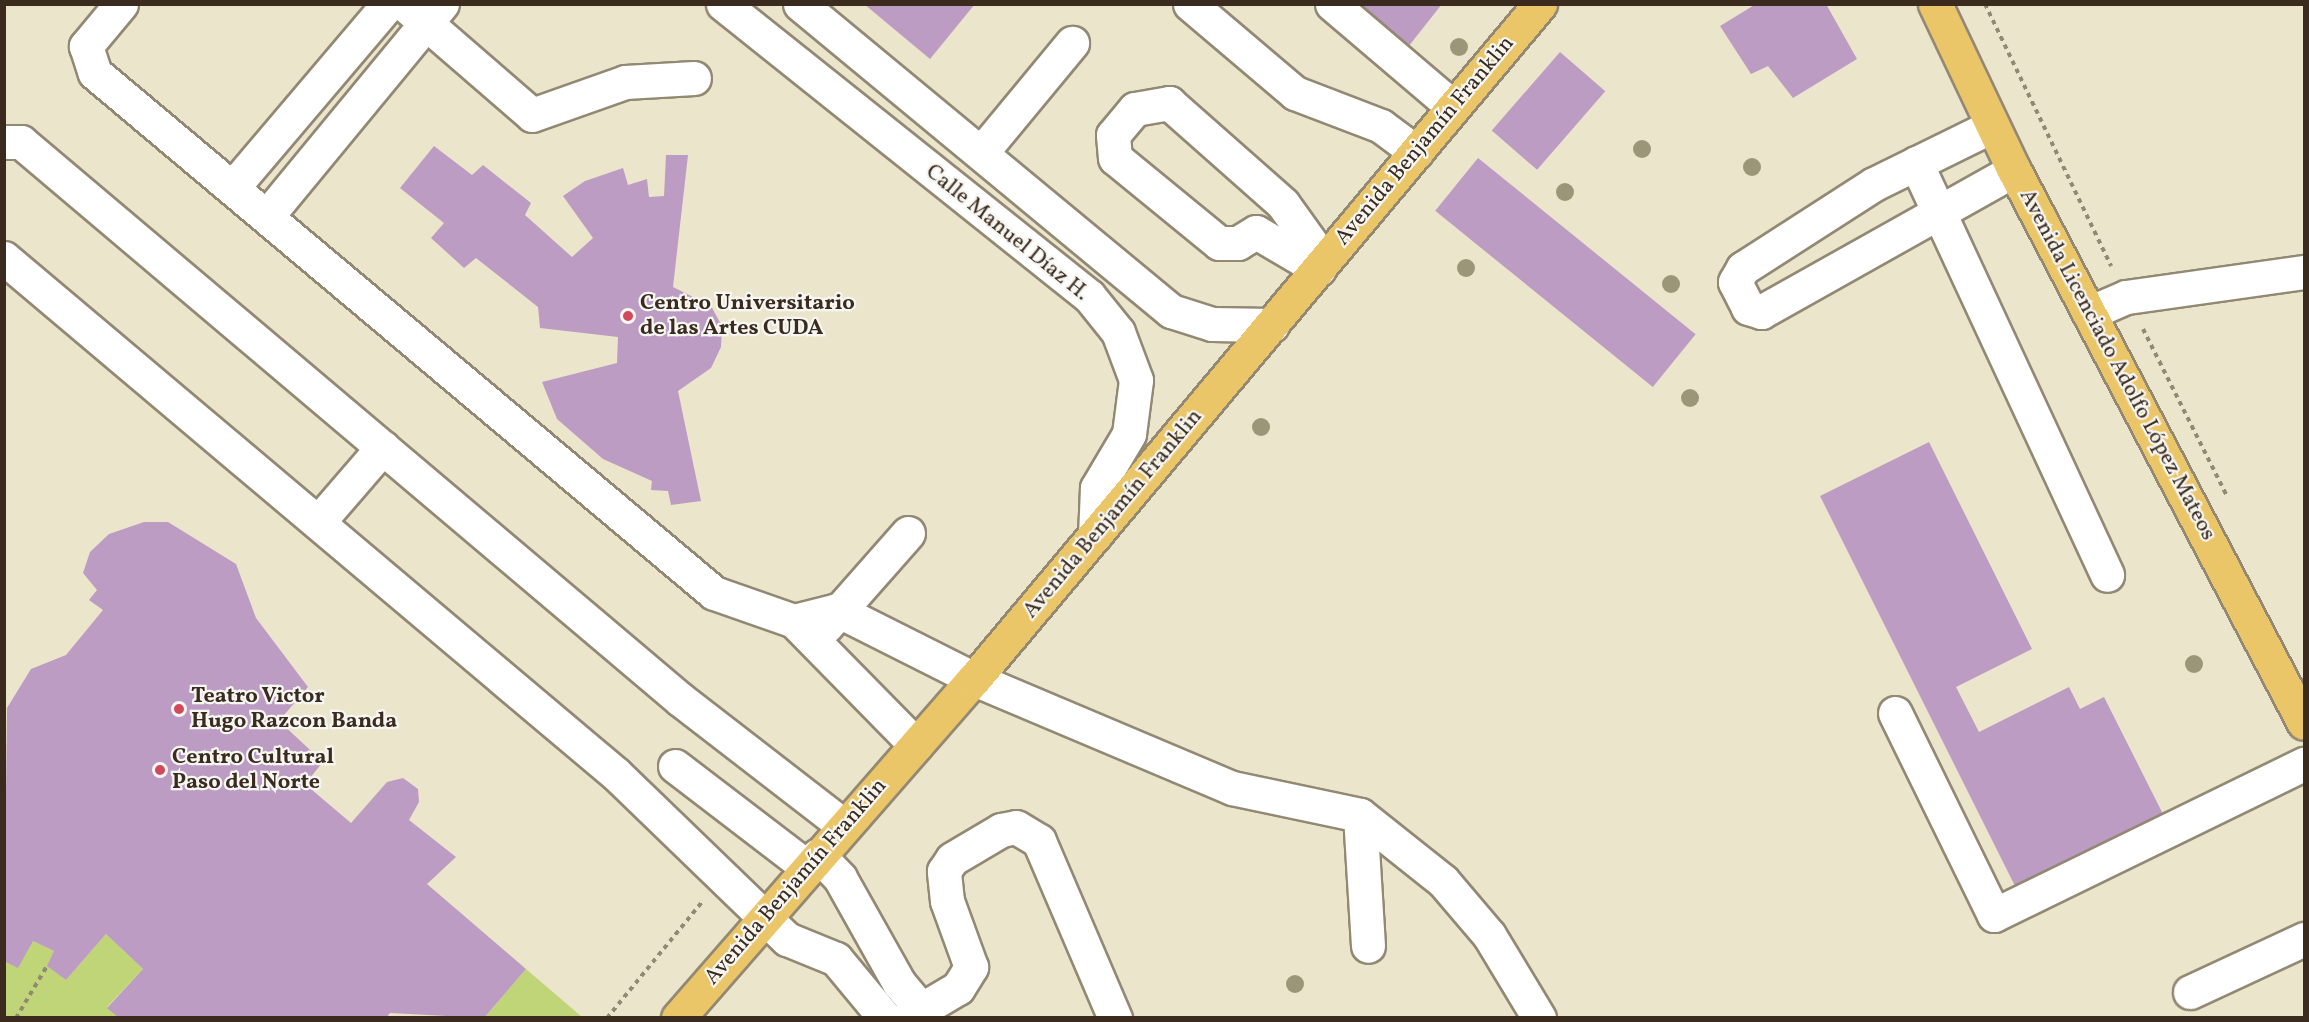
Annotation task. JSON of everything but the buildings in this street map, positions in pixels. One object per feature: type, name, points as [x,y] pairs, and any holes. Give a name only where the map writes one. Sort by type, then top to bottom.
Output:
[{"type":"main road","name":"Avenida Benjamín Franklin","points":[[678,1017],[812,861],[974,679],[1540,4]]},
{"type":"main road","name":"Avenida Licenciado Adolfo López Mateos","points":[[1935,4],[2014,170],[2304,723]]},
{"type":"street","points":[[121,4],[86,46],[86,59],[95,73],[714,593],[805,630],[916,745]]},
{"type":"street","points":[[233,187],[388,4]]},
{"type":"street","name":"Calle Manuel Díaz H.","points":[[723,4],[1089,296],[1118,332],[1136,380],[1129,434],[1097,488],[1095,535]]},
{"type":"street","name":"Calle Manuel Díaz H.","points":[[800,4],[1171,311],[1212,324],[1272,325]]},
{"type":"street","points":[[1190,4],[1295,93],[1381,126],[1416,152]]},
{"type":"street","points":[[1332,4],[1454,107]]},
{"type":"street","points":[[267,216],[338,134],[424,11],[532,115],[625,82],[694,78]]},
{"type":"street","points":[[981,153],[1072,43]]},
{"type":"street","points":[[1169,103],[1283,204],[1322,265],[1256,232],[1238,243],[1219,243],[1115,158],[1113,135],[1135,109],[1169,103]]},
{"type":"street","points":[[299,110],[338,134]]},
{"type":"street","points":[[1992,126],[1916,163],[1743,268],[1735,282],[1748,308],[1761,312],[1939,209],[2014,170]]},
{"type":"street","points":[[4,142],[21,142],[681,700],[843,826]]},
{"type":"street","points":[[1916,163],[2107,575]]},
{"type":"street","points":[[4,258],[320,520],[616,774],[722,879],[787,939],[836,959],[885,1017]]},
{"type":"street","points":[[2089,313],[2126,297],[2304,272]]},
{"type":"street","points":[[320,520],[383,447]]},
{"type":"street","points":[[805,630],[837,610],[908,532]]},
{"type":"street","points":[[837,610],[974,679],[1232,788],[1360,815],[1443,881],[1489,935],[1539,1017]]},
{"type":"street","points":[[1895,713],[1994,915],[2304,764]]},
{"type":"street","points":[[675,766],[840,878],[914,1013],[958,988],[971,967],[947,901],[944,871],[962,853],[1016,827],[1039,841],[1115,1017]]},
{"type":"street","points":[[1360,815],[1368,946]]},
{"type":"street","points":[[2190,992],[2304,939]]},
{"type":"path","points":[[607,1017],[722,879]]},
{"type":"path","points":[[16,1017],[47,966]]},
{"type":"green space","points":[[106,934],[143,969],[107,1007],[119,1017],[5,1017],[4,961],[33,941],[54,951],[48,966],[66,980]]},
{"type":"green space","points":[[526,969],[582,1017],[485,1017]]},
{"type":"place","name":"Centro Universitario de las Artes CUDA","points":[[628,316]]},
{"type":"place","name":"Teatro Victor Hugo Razcon Banda","points":[[179,709]]},
{"type":"place","name":"Centro Cultural Paso del Norte","points":[[160,770]]}]
